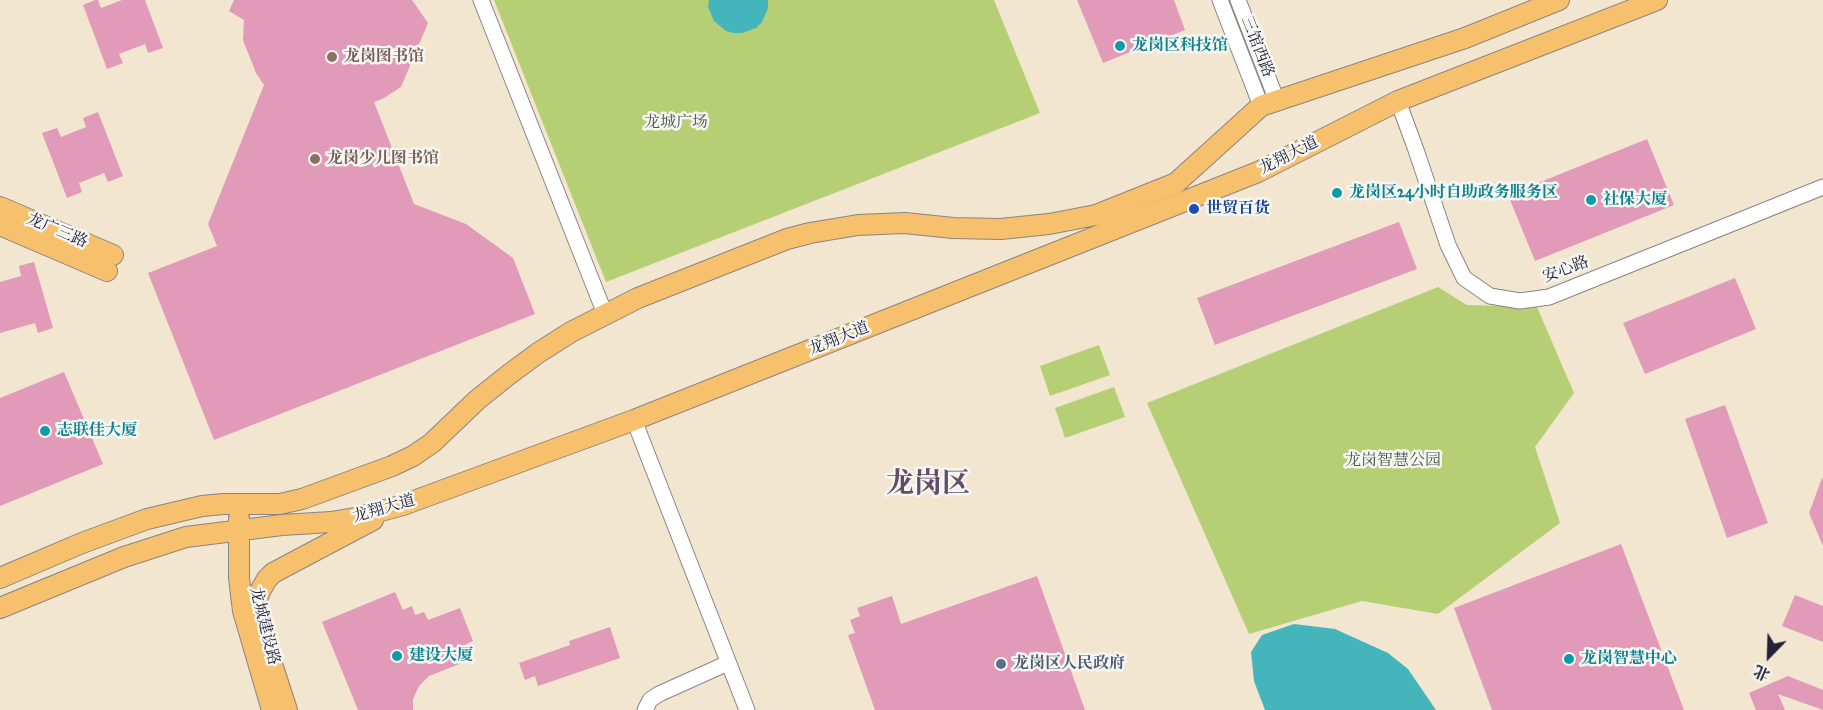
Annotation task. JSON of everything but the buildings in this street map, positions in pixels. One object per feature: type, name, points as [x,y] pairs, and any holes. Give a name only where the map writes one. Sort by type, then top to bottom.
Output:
[{"type":"main road","points":[[0,578],[82,543],[147,519],[202,506],[280,504],[302,500],[413,456],[432,443],[470,407],[538,353],[605,314],[638,298],[787,239],[834,228],[881,224],[905,223],[953,228],[1001,229],[1049,224],[1096,215],[1176,183],[1269,103],[1465,38],[1559,0]]},
{"type":"main road","name":"龙翔大道","points":[[0,608],[155,546],[196,536],[282,525],[331,522],[403,505],[634,420],[1258,172],[1398,101],[1657,0]]},
{"type":"main road","name":"龙广三路","points":[[0,207],[110,263],[0,225]]},
{"type":"main road","name":"龙城建设路","points":[[246,504],[239,578],[243,611],[272,710]]},
{"type":"main road","points":[[256,608],[263,585],[279,568],[403,505]]},
{"type":"main road","name":"龙城建设路","points":[[245,530],[256,608],[287,710]]},
{"type":"street","points":[[481,0],[605,314]]},
{"type":"street","name":"三馆西路","points":[[1220,0],[1269,103]]},
{"type":"street","name":"三馆西路","points":[[1238,0],[1269,103]]},
{"type":"street","name":"安心路","points":[[1398,101],[1452,253],[1464,278],[1490,296],[1520,301],[1549,297],[1823,187]]},
{"type":"street","points":[[634,420],[747,710]]},
{"type":"street","points":[[645,710],[650,700],[659,694],[728,663]]},
{"type":"green space","name":"龙城广场","points":[[494,0],[994,0],[1040,113],[606,282]]},
{"type":"green space","name":"龙岗智慧公园","points":[[1438,287],[1467,305],[1537,307],[1574,393],[1535,447],[1560,523],[1438,614],[1362,601],[1249,634],[1147,403]]},
{"type":"green space","points":[[1099,345],[1110,375],[1050,396],[1040,366]]},
{"type":"green space","points":[[1114,387],[1125,417],[1065,438],[1055,408]]},
{"type":"water","points":[[709,0],[768,0],[768,8],[762,22],[756,28],[734,33],[726,31],[714,21],[708,7]]},
{"type":"water","points":[[1294,624],[1335,629],[1388,653],[1408,669],[1436,710],[1265,710],[1254,681],[1251,652],[1262,635]]},
{"type":"place","name":"龙岗区科技馆","points":[[1120,46]]},
{"type":"place","name":"龙岗图书馆","points":[[332,57]]},
{"type":"place","name":"龙岗少儿图书馆","points":[[315,159]]},
{"type":"place","name":"龙岗区24小时自助政务服务区","points":[[1337,193]]},
{"type":"place","name":"社保大厦","points":[[1591,200]]},
{"type":"place","name":"世贸百货","points":[[1194,209]]},
{"type":"place","name":"志联佳大厦","points":[[45,431]]},
{"type":"place","name":"建设大厦","points":[[397,656]]},
{"type":"place","name":"龙岗智慧中心","points":[[1569,659]]},
{"type":"place","name":"龙岗区人民政府","points":[[1001,664]]},
{"type":"district","name":"龙岗区","points":[[928,485]]}]
